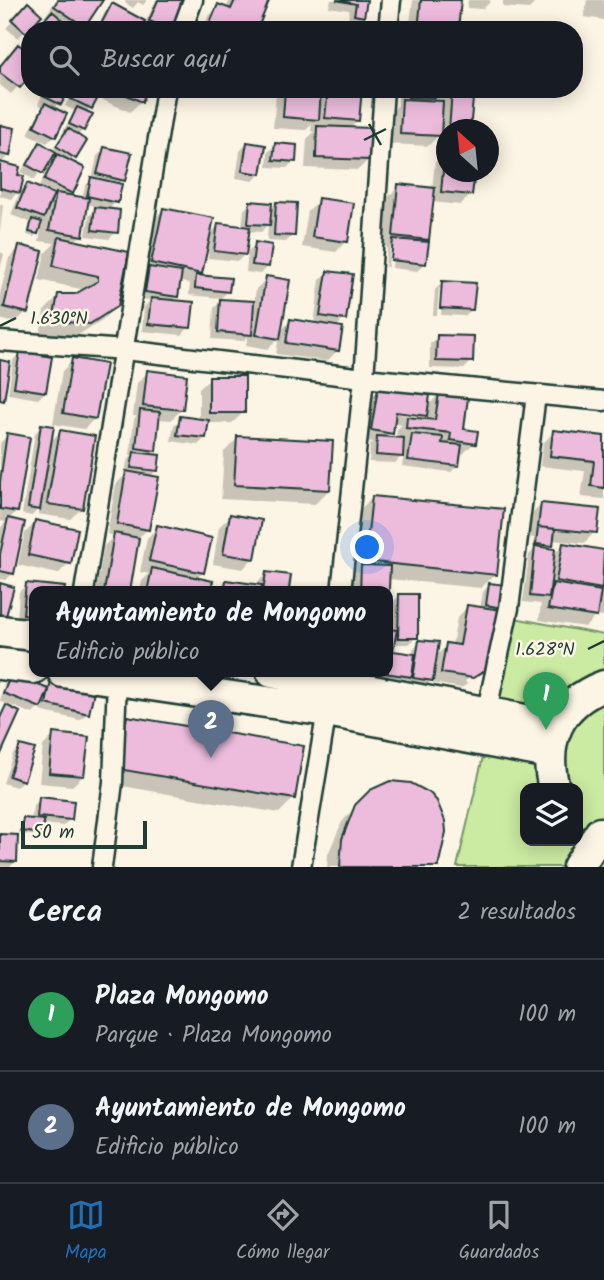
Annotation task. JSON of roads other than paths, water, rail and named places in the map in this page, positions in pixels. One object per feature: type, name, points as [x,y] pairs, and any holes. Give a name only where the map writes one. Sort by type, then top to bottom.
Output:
[{"type":"main road","points":[[0,631],[29,634]]},
{"type":"main road","points":[[0,664],[29,667]]},
{"type":"main road","points":[[96,677],[330,688]]},
{"type":"main road","points":[[290,677],[484,726],[553,740]]},
{"type":"main road","points":[[553,783],[549,771],[553,740],[568,709],[584,695],[604,686]]},
{"type":"main road","points":[[570,867],[588,832]]},
{"type":"main road","points":[[578,867],[588,832]]},
{"type":"street","points":[[185,21],[193,0]]},
{"type":"street","points":[[389,21],[391,0]]},
{"type":"street","points":[[85,586],[165,98]]},
{"type":"street","points":[[342,586],[364,379],[383,98]]},
{"type":"street","points":[[0,341],[125,350],[364,379],[604,401]]},
{"type":"street","points":[[484,726],[509,608],[536,395]]},
{"type":"street","points":[[102,867],[113,782],[117,680]]},
{"type":"street","points":[[301,867],[330,688]]},
{"type":"place","name":"Plaza Mongomo","points":[[546,730]]},
{"type":"place","name":"Ayuntamiento de Mongomo","points":[[211,758]]}]
